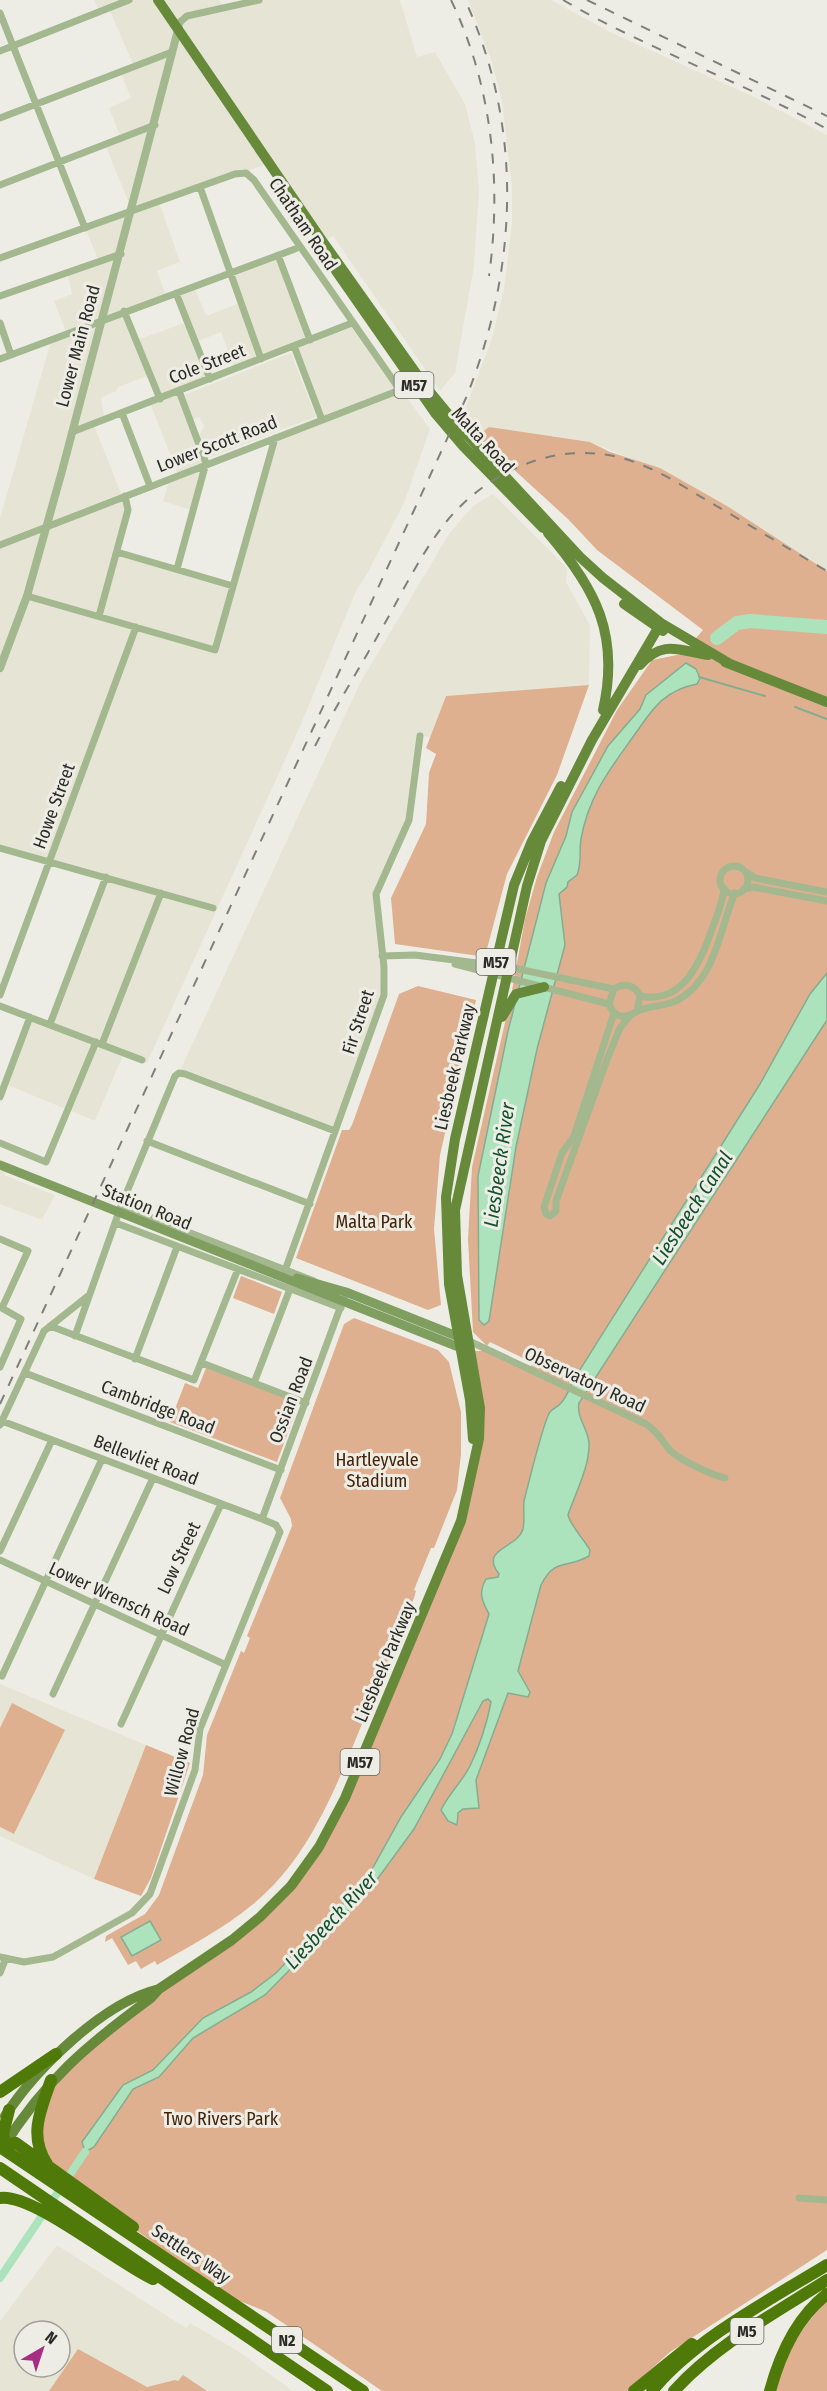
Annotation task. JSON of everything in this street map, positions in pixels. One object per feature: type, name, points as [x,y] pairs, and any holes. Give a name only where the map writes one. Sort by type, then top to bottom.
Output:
[{"type":"highway","points":[[0,2092],[56,2054]]},
{"type":"highway","points":[[51,2080],[36,2134],[40,2153],[53,2170]]},
{"type":"highway","points":[[9,2110],[4,2125],[1,2148],[14,2179],[36,2205],[130,2269],[184,2294]]},
{"type":"highway","points":[[1,2148],[16,2142],[212,2289]]},
{"type":"highway","name":"Settlers Way","points":[[1,2148],[363,2391]]},
{"type":"highway","name":"Settlers Way","points":[[0,2168],[322,2388]]},
{"type":"highway","points":[[0,2198],[15,2198],[36,2205]]},
{"type":"highway","name":"M5","points":[[652,2391],[693,2352],[773,2297],[827,2265]]},
{"type":"highway","name":"M5","points":[[674,2391],[707,2359],[827,2280]]},
{"type":"highway","points":[[770,2391],[788,2340],[803,2319],[827,2294]]},
{"type":"highway","points":[[634,2391],[686,2348],[751,2306],[773,2297]]},
{"type":"main road","name":"M57","points":[[158,0],[178,30]]},
{"type":"main road","name":"Malta Road","points":[[178,30],[323,242],[431,393],[544,528],[606,589],[657,623]]},
{"type":"main road","name":"Malta Road","points":[[527,506],[580,557],[657,623]]},
{"type":"main road","points":[[544,528],[578,569],[603,620],[610,662],[603,710]]},
{"type":"main road","name":"M57","points":[[657,623],[708,655],[732,665]]},
{"type":"main road","name":"M57","points":[[657,623],[732,665]]},
{"type":"main road","name":"Liesbeek Parkway","points":[[1,2148],[51,2080],[86,2048],[151,1998],[159,1989],[232,1940],[260,1917],[300,1874],[329,1831],[461,1521],[470,1488],[479,1439],[480,1408],[456,1261],[455,1210],[527,886],[542,841],[592,740],[657,623]]},
{"type":"main road","name":"Liesbeek Parkway","points":[[475,1451],[446,1249],[447,1184],[514,885],[524,859],[603,710],[657,623]]},
{"type":"main road","points":[[621,689],[645,660],[658,651],[678,648],[708,655]]},
{"type":"main road","points":[[732,665],[827,702]]},
{"type":"main road","points":[[494,1033],[512,998],[525,990],[544,987]]},
{"type":"main road","name":"Station Road","points":[[0,1165],[239,1265],[284,1272],[316,1282],[344,1300]]},
{"type":"main road","name":"Station Road","points":[[284,1272],[344,1300],[470,1346]]},
{"type":"main road","name":"Liesbeek Parkway","points":[[0,2123],[32,2079],[56,2054],[106,2016],[146,1992],[159,1989]]},
{"type":"street","points":[[0,51],[129,0]]},
{"type":"street","points":[[178,30],[183,19],[193,14],[259,0]]},
{"type":"street","points":[[0,13],[85,228]]},
{"type":"street","name":"Lower Main Road","points":[[0,668],[27,596],[121,254],[178,30]]},
{"type":"street","points":[[0,118],[172,52]]},
{"type":"street","points":[[0,185],[155,125]]},
{"type":"street","name":"Chatham Road","points":[[0,258],[240,172],[250,176],[400,390]]},
{"type":"street","points":[[200,187],[261,359]]},
{"type":"street","points":[[0,359],[295,249]]},
{"type":"street","points":[[0,296],[121,254]]},
{"type":"street","points":[[278,255],[310,340]]},
{"type":"street","points":[[176,293],[210,379]]},
{"type":"street","points":[[124,311],[160,399]]},
{"type":"street","points":[[0,323],[11,355]]},
{"type":"street","name":"Cole Street","points":[[72,432],[352,323]]},
{"type":"street","points":[[294,346],[322,420]]},
{"type":"street","name":"Lower Scott Road","points":[[0,545],[400,390]]},
{"type":"street","points":[[177,569],[207,463],[179,391]]},
{"type":"street","points":[[122,413],[150,486]]},
{"type":"street","points":[[27,596],[215,650],[274,438]]},
{"type":"street","points":[[99,616],[128,510],[125,496]]},
{"type":"street","points":[[117,552],[233,586]]},
{"type":"street","name":"Howe Street","points":[[0,995],[136,627]]},
{"type":"street","name":"Fir Street","points":[[284,1272],[384,995],[376,894],[409,819],[420,736]]},
{"type":"street","points":[[0,848],[213,908]]},
{"type":"street","points":[[382,957],[415,955],[494,971],[614,989],[629,985],[640,996],[664,995],[680,987],[693,974],[706,948],[723,888],[720,880],[726,869],[738,866],[755,878],[827,892]]},
{"type":"street","points":[[744,890],[748,881],[746,872]]},
{"type":"street","points":[[50,1024],[105,877]]},
{"type":"street","points":[[723,888],[735,893],[753,887],[827,901]]},
{"type":"street","points":[[0,1143],[46,1162],[99,1043],[161,893]]},
{"type":"street","points":[[614,1013],[574,1136],[562,1153],[544,1207],[546,1214],[550,1216],[556,1211],[556,1201],[620,1028],[629,1017],[638,1011],[673,1002],[699,983],[711,961],[735,893]]},
{"type":"street","points":[[507,972],[544,987],[609,1004],[614,1013],[629,1017]]},
{"type":"street","points":[[609,1004],[614,989]]},
{"type":"street","points":[[638,1011],[640,996]]},
{"type":"street","points":[[0,1006],[142,1060]]},
{"type":"street","points":[[0,1096],[30,1017]]},
{"type":"street","points":[[75,1336],[121,1206],[175,1076],[179,1073],[335,1131]]},
{"type":"street","points":[[147,1141],[310,1203]]},
{"type":"street","points":[[121,1206],[284,1272]]},
{"type":"street","points":[[116,1223],[177,1247],[239,1265],[290,1289],[344,1300]]},
{"type":"street","points":[[0,1239],[28,1251],[1,1307],[21,1319],[0,1367]]},
{"type":"street","points":[[135,1359],[177,1247]]},
{"type":"street","points":[[50,1326],[194,1380],[239,1265]]},
{"type":"street","points":[[254,1383],[290,1289]]},
{"type":"street","points":[[1,1423],[44,1331],[90,1295]]},
{"type":"street","name":"Ossian Road","points":[[262,1519],[344,1300]]},
{"type":"street","name":"Observatory Road","points":[[470,1346],[487,1351],[651,1427],[669,1449],[679,1456],[726,1478]]},
{"type":"street","points":[[202,1364],[306,1402]]},
{"type":"street","name":"Cambridge Road","points":[[25,1373],[281,1470]]},
{"type":"street","name":"Bellevliet Road","points":[[1,1423],[262,1519],[279,1529]]},
{"type":"street","points":[[0,1551],[52,1440]]},
{"type":"street","points":[[2,1676],[102,1459]]},
{"type":"street","points":[[53,1694],[153,1478]]},
{"type":"street","name":"Low Street","points":[[121,1724],[221,1504]]},
{"type":"street","name":"Willow Road","points":[[3,1958],[24,1962],[38,1961],[66,1951],[132,1913],[150,1894],[195,1770],[200,1729],[279,1537],[279,1529]]},
{"type":"street","name":"Lower Wrensch Road","points":[[0,1560],[226,1665]]},
{"type":"street","points":[[0,1973],[3,1958]]},
{"type":"street","points":[[799,2198],[827,2200]]},
{"type":"shaded area","points":[[94,0],[219,0],[225,8],[259,0],[400,0],[417,57],[435,52],[465,104],[475,143],[479,191],[474,266],[455,373],[440,391],[333,236],[323,242],[270,163],[159,202],[180,262],[157,271],[166,296],[125,311],[137,340],[187,322],[176,293],[194,286],[206,316],[240,303],[230,273],[278,255],[310,340],[352,323],[430,429],[404,503],[357,589],[299,729],[147,1063],[124,1053],[95,1121],[5,1084],[30,1017],[50,1025],[105,877],[0,848],[0,518],[51,341],[67,335],[54,301],[72,294],[67,273],[99,262],[85,228],[132,211],[105,144],[121,138],[109,108],[131,98],[120,71],[134,66],[109,9],[100,12]],"holes":[[[221,332],[235,369],[294,347],[322,420],[275,438],[233,586],[117,552],[127,502],[122,496],[94,425],[105,420],[101,398],[116,391],[118,387],[150,375],[160,398],[150,403],[178,474],[170,478],[163,501],[194,511],[206,463],[179,392],[210,379],[196,342]]]},
{"type":"shaded area","points":[[468,0],[551,0],[610,32],[752,96],[827,135],[827,571],[727,506],[620,454],[590,442],[489,427],[477,436],[462,418],[492,338],[504,289],[512,222],[512,187],[502,101],[492,62]]},
{"type":"shaded area","points":[[291,353],[316,417],[265,434],[266,436],[208,458],[199,436],[204,426],[199,417],[193,419],[184,395]]},
{"type":"shaded area","points":[[493,494],[567,568],[566,582],[590,625],[589,685],[447,696],[431,737],[420,736],[411,809],[378,887],[385,983],[335,1131],[179,1073],[360,683],[449,534],[473,506]]},
{"type":"shaded area","points":[[0,1165],[11,1169],[4,1175],[55,1195],[42,1220],[0,1204]]},
{"type":"shaded area","points":[[0,1684],[146,1745],[94,1879],[0,1836]]},
{"type":"shaded area","points":[[57,2245],[186,2328],[190,2323],[238,2351],[293,2391],[0,2391],[0,2321]]},
{"type":"green space","name":"Two Rivers Park","points":[[489,427],[590,442],[610,452],[660,468],[727,506],[827,571],[827,2250],[670,2352],[627,2391],[382,2391],[267,2312],[212,2290],[151,2241],[76,2186],[40,2153],[37,2124],[65,2066],[247,1928],[319,1847],[445,1563],[475,1451],[471,1351],[487,1351],[529,1370],[533,1363],[490,1342],[487,1346],[473,1332],[468,1239],[472,1167],[511,996],[525,919],[537,877],[554,832],[617,710],[652,660],[682,654],[703,630],[597,550],[568,519],[477,436]]},
{"type":"green space","points":[[589,685],[557,775],[507,874],[487,949],[479,956],[395,944],[391,898],[426,824],[429,773],[436,754],[426,748],[446,696]]},
{"type":"green space","name":"Malta Park","points":[[418,986],[476,1000],[440,1155],[434,1229],[441,1305],[428,1310],[296,1258],[342,1130],[349,1130],[352,1125],[399,994]]},
{"type":"green space","points":[[241,1276],[282,1292],[274,1314],[233,1298]]},
{"type":"green space","name":"Hartleyvale Stadium","points":[[354,1318],[438,1350],[449,1362],[461,1412],[461,1454],[457,1490],[434,1548],[431,1548],[414,1590],[416,1591],[414,1598],[341,1773],[305,1845],[272,1887],[229,1922],[157,1965],[155,1961],[141,1969],[136,1961],[128,1965],[112,1938],[105,1942],[106,1936],[145,1914],[159,1895],[203,1775],[207,1735],[241,1651],[244,1653],[250,1638],[247,1636],[292,1526],[291,1519],[280,1498],[344,1324]]},
{"type":"green space","points":[[206,1368],[299,1403],[277,1462],[170,1422],[185,1383],[198,1388]]},
{"type":"green space","points":[[12,1703],[65,1730],[14,1834],[0,1827],[0,1728]]},
{"type":"green space","points":[[146,1745],[190,1763],[151,1878],[141,1896],[94,1879]]},
{"type":"green space","points":[[827,2301],[827,2391],[775,2391],[795,2343],[809,2321]]},
{"type":"green space","points":[[78,2349],[147,2387],[178,2381],[183,2375],[207,2391],[49,2391],[57,2379],[72,2379],[72,2358]]},
{"type":"water","points":[[686,663],[696,669],[700,678],[697,684],[674,692],[657,705],[614,764],[588,811],[581,839],[577,875],[559,894],[565,945],[537,1049],[516,1147],[489,1321],[484,1325],[479,1320],[478,1176],[508,1031],[546,883],[566,836],[572,812],[608,746],[640,709],[646,695]]},
{"type":"water","name":"Liesbeeck Canal","points":[[827,973],[827,1020],[579,1403],[579,1413],[588,1438],[589,1452],[585,1470],[568,1515],[590,1550],[589,1556],[551,1570],[541,1585],[518,1671],[530,1692],[528,1697],[508,1693],[476,1780],[479,1808],[463,1809],[458,1813],[457,1825],[448,1821],[441,1810],[467,1772],[473,1759],[491,1702],[488,1699],[483,1701],[414,1829],[373,1885],[265,1995],[193,2038],[159,2077],[133,2089],[94,2147],[85,2152],[82,2142],[123,2085],[153,2070],[203,2018],[251,1992],[276,1973],[366,1880],[401,1817],[440,1759],[452,1734],[489,1614],[483,1601],[482,1589],[486,1579],[498,1577],[493,1559],[496,1554],[514,1541],[523,1529],[524,1501],[550,1412],[565,1398],[574,1379],[760,1084],[810,994]]},
{"type":"water","points":[[150,1921],[161,1940],[132,1956],[121,1937]]},
{"type":"waterway","name":"Liesbeeck River","points":[[717,638],[737,623],[750,621],[827,627]]},
{"type":"waterway","points":[[699,677],[765,696]]},
{"type":"waterway","points":[[795,707],[827,719]]},
{"type":"waterway","name":"Liesbeeck River","points":[[0,2278],[85,2152]]},
{"type":"railway","points":[[451,0],[476,66],[490,135],[494,170],[494,205],[489,276]]},
{"type":"railway","points":[[0,1404],[466,398],[483,349],[496,299],[504,249],[507,199],[505,148],[497,98],[484,49],[465,0]]},
{"type":"railway","points":[[563,0],[595,18],[761,95],[827,129]]},
{"type":"railway","points":[[587,0],[827,116]]},
{"type":"railway","points":[[315,746],[414,571],[446,522],[486,485],[533,461],[558,455],[585,453],[611,455],[637,463],[676,482],[827,571]]}]
